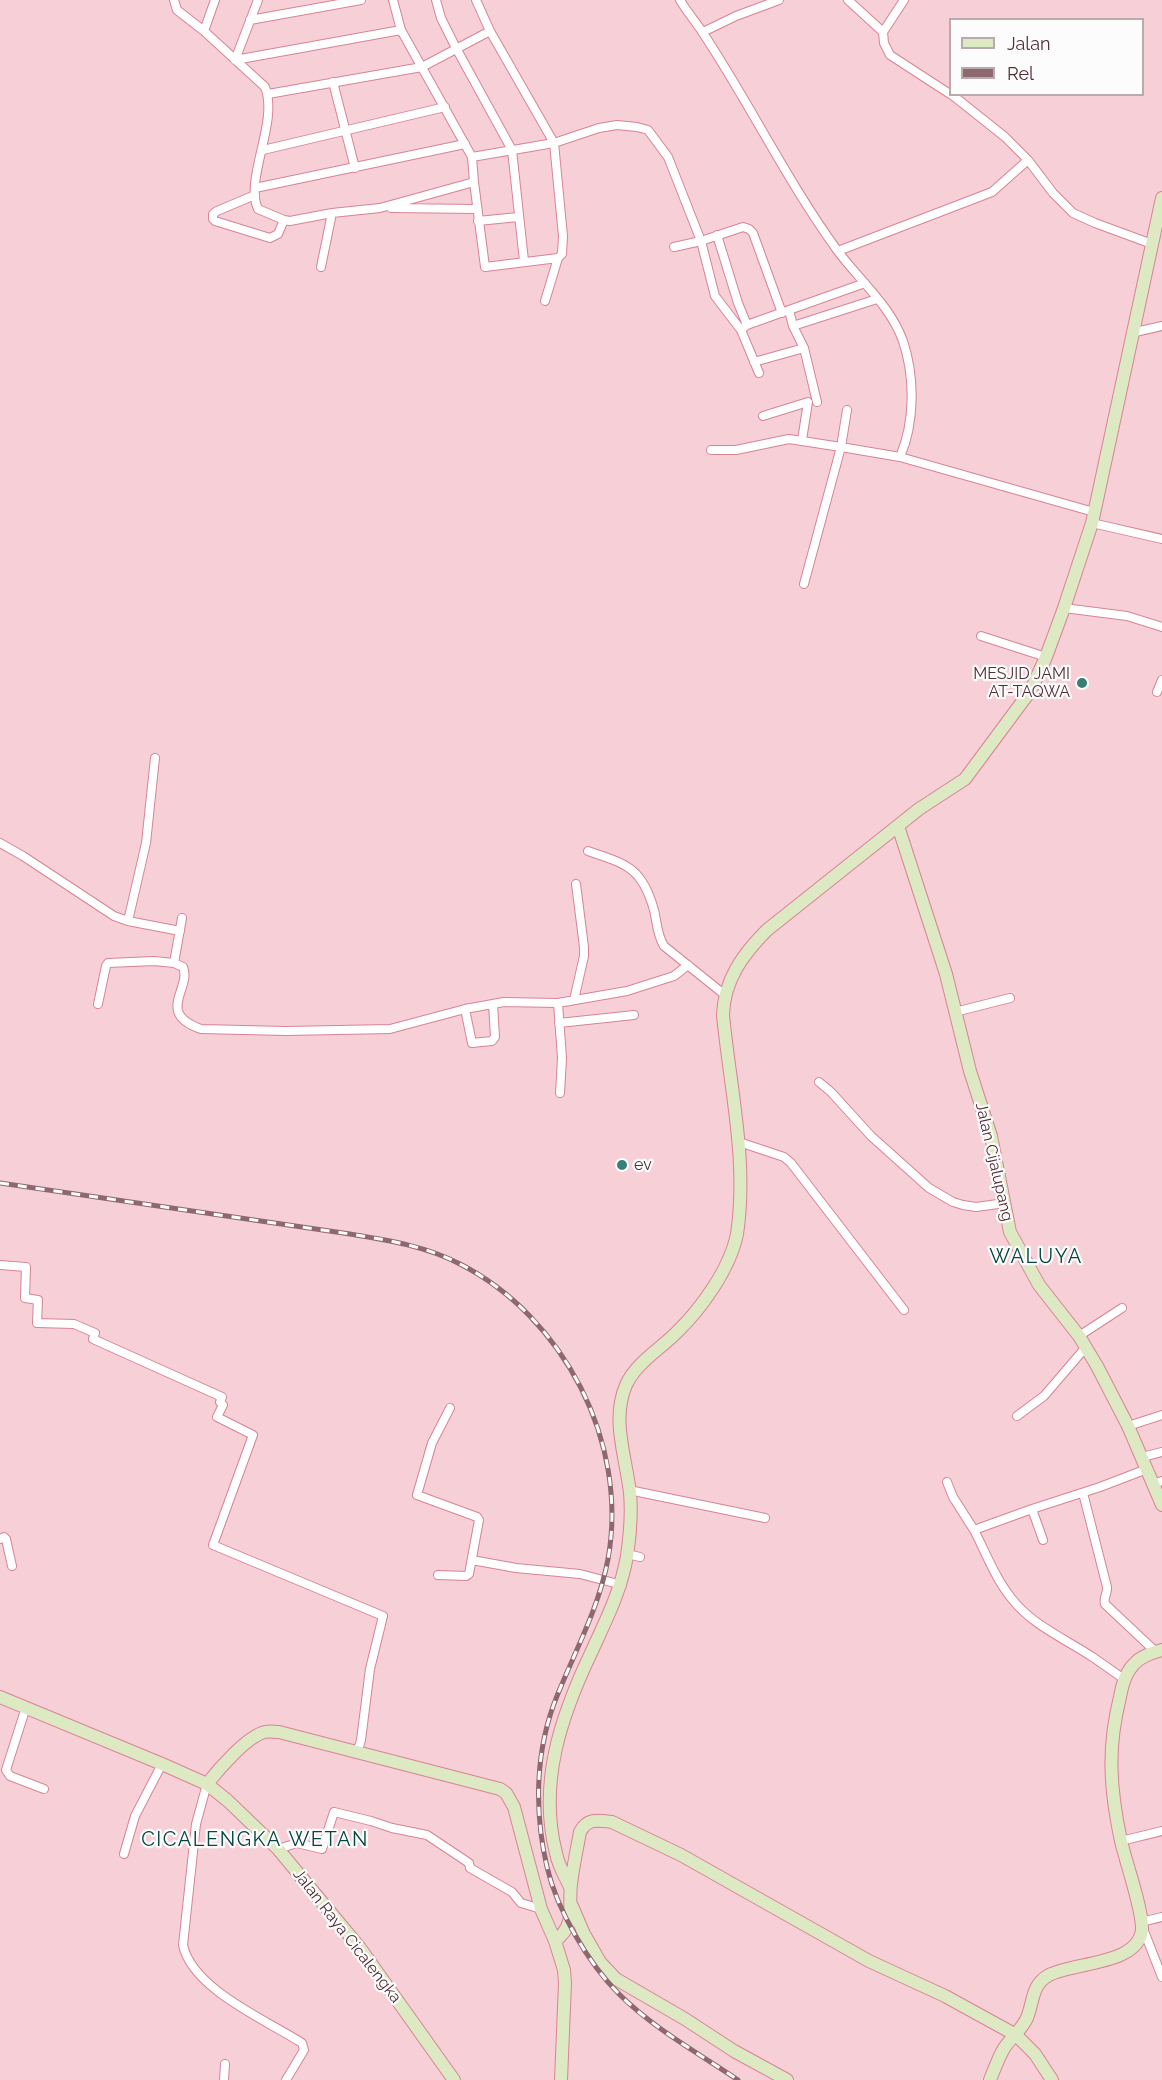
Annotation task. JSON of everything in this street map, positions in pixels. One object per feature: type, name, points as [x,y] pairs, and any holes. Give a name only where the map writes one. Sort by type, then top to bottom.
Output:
[{"type":"street","points":[[174,0],[177,10],[204,31],[265,87],[268,94],[263,150],[255,191],[258,209],[284,220],[380,208],[477,209]]},
{"type":"street","points":[[204,31],[215,0]]},
{"type":"street","points":[[235,60],[258,0]]},
{"type":"street","points":[[250,20],[361,0]]},
{"type":"street","points":[[393,0],[401,30],[472,157],[485,267],[558,258]]},
{"type":"street","points":[[436,0],[441,18],[456,48],[512,150],[524,261]]},
{"type":"street","points":[[476,0],[490,31],[554,143],[564,248],[558,258],[545,301]]},
{"type":"street","points":[[680,0],[703,33],[783,169],[838,251],[888,312],[902,340],[910,370],[912,393],[905,447],[900,457]]},
{"type":"street","points":[[703,33],[736,16],[779,0]]},
{"type":"street","points":[[848,0],[883,32]]},
{"type":"street","points":[[904,0],[883,32],[884,43],[890,55],[949,93]]},
{"type":"street","points":[[235,60],[401,30]]},
{"type":"street","points":[[268,94],[422,67],[490,31]]},
{"type":"street","points":[[333,82],[355,168]]},
{"type":"street","points":[[954,96],[1005,137],[1028,160],[1053,193],[1073,213],[1152,244]]},
{"type":"street","points":[[263,150],[445,107]]},
{"type":"street","points":[[472,157],[554,143],[598,128],[617,125],[648,130],[668,158],[701,241],[715,296],[744,328]]},
{"type":"street","points":[[284,220],[278,234],[274,238],[269,238],[213,219],[213,214],[255,191],[465,144]]},
{"type":"street","points":[[838,251],[992,192],[1028,160]]},
{"type":"street","points":[[380,208],[474,182]]},
{"type":"street","points":[[570,1887],[556,1855],[548,1809],[556,1746],[564,1715],[633,1556],[629,1490],[619,1417],[626,1386],[640,1365],[677,1333],[692,1316],[720,1276],[735,1245],[739,1221],[739,1142],[723,1015],[725,994],[733,971],[767,930],[824,887],[919,809],[955,786],[973,769],[999,730],[1026,698],[1046,657],[1093,517],[1162,198]]},
{"type":"street","points":[[321,267],[332,213]]},
{"type":"street","points":[[478,221],[518,217]]},
{"type":"street","points":[[674,247],[743,227],[753,232],[786,312],[804,348],[817,402]]},
{"type":"street","points":[[717,235],[759,373]]},
{"type":"street","points":[[744,328],[865,283]]},
{"type":"street","points":[[793,326],[877,299]]},
{"type":"street","points":[[1131,333],[1162,326]]},
{"type":"street","points":[[754,362],[804,348]]},
{"type":"street","points":[[763,416],[808,402],[802,440]]},
{"type":"street","points":[[804,584],[841,447],[846,410]]},
{"type":"street","points":[[711,450],[736,450],[789,439],[900,457],[1162,538]]},
{"type":"street","points":[[1064,608],[1127,616],[1162,627]]},
{"type":"street","points":[[981,636],[1046,657]]},
{"type":"street","points":[[1156,692],[1162,680]]},
{"type":"street","points":[[128,921],[146,843],[155,758]]},
{"type":"street","name":"Jalan Cijalupang","points":[[898,826],[946,974],[970,1071],[991,1136],[1010,1232],[1039,1285],[1086,1347],[1128,1426],[1147,1469],[1158,1483],[1162,1505]]},
{"type":"street","points":[[0,843],[114,916],[180,932]]},
{"type":"street","points":[[588,851],[624,863],[636,873],[650,897],[662,942],[725,994]]},
{"type":"street","points":[[574,1000],[584,947],[576,884]]},
{"type":"street","points":[[174,963],[182,918]]},
{"type":"street","points":[[98,1004],[108,963],[154,961],[174,963],[183,967],[185,971],[178,1005],[181,1017],[187,1024],[201,1029],[286,1031],[390,1029],[493,1004],[558,1003],[627,991],[674,976],[688,965]]},
{"type":"street","points":[[956,1012],[1011,998]]},
{"type":"street","points":[[558,1003],[562,1058],[560,1093]]},
{"type":"street","points":[[465,1009],[472,1043],[492,1041],[495,1037],[493,1004]]},
{"type":"street","points":[[559,1023],[634,1015]]},
{"type":"street","points":[[819,1082],[871,1136],[929,1188],[963,1205],[976,1207],[1005,1203]]},
{"type":"street","points":[[739,1142],[784,1157],[791,1162],[903,1310]]},
{"type":"street","points":[[0,1264],[26,1267],[25,1298],[38,1300],[37,1323],[74,1324],[95,1333],[93,1339],[222,1397],[220,1402],[223,1405],[217,1417],[253,1435],[213,1545],[383,1616],[370,1669],[361,1740],[357,1753]]},
{"type":"street","points":[[1079,1336],[1122,1308]]},
{"type":"street","points":[[1017,1416],[1044,1396],[1086,1347]]},
{"type":"street","points":[[438,1575],[468,1576],[478,1517],[417,1494],[432,1443],[450,1408]]},
{"type":"street","points":[[1128,1426],[1162,1414]]},
{"type":"street","points":[[1142,1457],[1162,1452]]},
{"type":"street","points":[[974,1530],[1147,1469]]},
{"type":"street","points":[[947,1482],[953,1497],[1012,1599],[1045,1629],[1124,1679]]},
{"type":"street","points":[[629,1490],[765,1518]]},
{"type":"street","points":[[1083,1493],[1108,1591],[1104,1598],[1105,1604],[1159,1651],[1140,1658],[1124,1679],[1114,1719],[1111,1752],[1113,1793],[1121,1841],[1142,1924],[1162,1977]]},
{"type":"street","points":[[1032,1509],[1043,1540]]},
{"type":"street","points":[[0,1539],[4,1537],[6,1539],[12,1566]]},
{"type":"street","points":[[472,1560],[516,1568],[580,1574],[622,1585]]},
{"type":"street","name":"Jalan Raya Cicalengka","points":[[0,1697],[207,1784],[228,1801],[278,1849],[360,1948],[454,2080]]},
{"type":"street","points":[[26,1707],[6,1770],[10,1776],[44,1788]]},
{"type":"street","points":[[286,2080],[304,2050],[302,2043],[247,2012],[200,1975],[186,1957],[183,1945],[196,1824],[207,1784],[221,1767],[263,1732],[279,1732],[500,1789],[507,1793],[514,1807],[541,1909],[555,1941],[564,1970],[566,1983],[561,2080]]},
{"type":"street","points":[[124,1854],[135,1816],[162,1764]]},
{"type":"street","points":[[278,1849],[297,1843],[322,1849],[334,1812],[427,1836],[469,1863],[470,1868],[512,1892],[521,1903],[541,1909]]},
{"type":"street","points":[[555,1941],[565,1934],[569,1923],[570,1887],[580,1832],[584,1825],[592,1821],[612,1822],[681,1855],[868,1961],[945,1996],[1016,2035],[1035,2054],[1052,2080]]},
{"type":"street","points":[[1121,1841],[1162,1831]]},
{"type":"street","points":[[571,1903],[600,1962],[616,1979],[734,2051],[787,2080]]},
{"type":"street","points":[[1142,1924],[1162,1917]]},
{"type":"street","points":[[990,2080],[1003,2049],[1016,2035],[1027,2017],[1032,1995],[1042,1980],[1054,1973],[1128,1952],[1137,1945],[1142,1924]]},
{"type":"street","points":[[224,2080],[225,2064]]},
{"type":"railway","points":[[0,1183],[350,1234],[420,1248],[460,1264],[497,1287],[530,1316],[558,1350],[581,1388],[598,1429],[608,1471],[612,1515],[608,1559],[599,1595],[557,1696],[544,1738],[539,1803],[547,1867],[566,1918],[585,1952],[607,1981],[646,2018],[738,2080]]},
{"type":"place","name":"MESJID JAMI AT-TAQWA","points":[[1082,683]]},
{"type":"place","name":"ev","points":[[622,1165]]},
{"type":"district","name":"WALUYA","points":[[1036,1257]]},
{"type":"district","name":"CICALENGKA WETAN","points":[[255,1840]]}]
